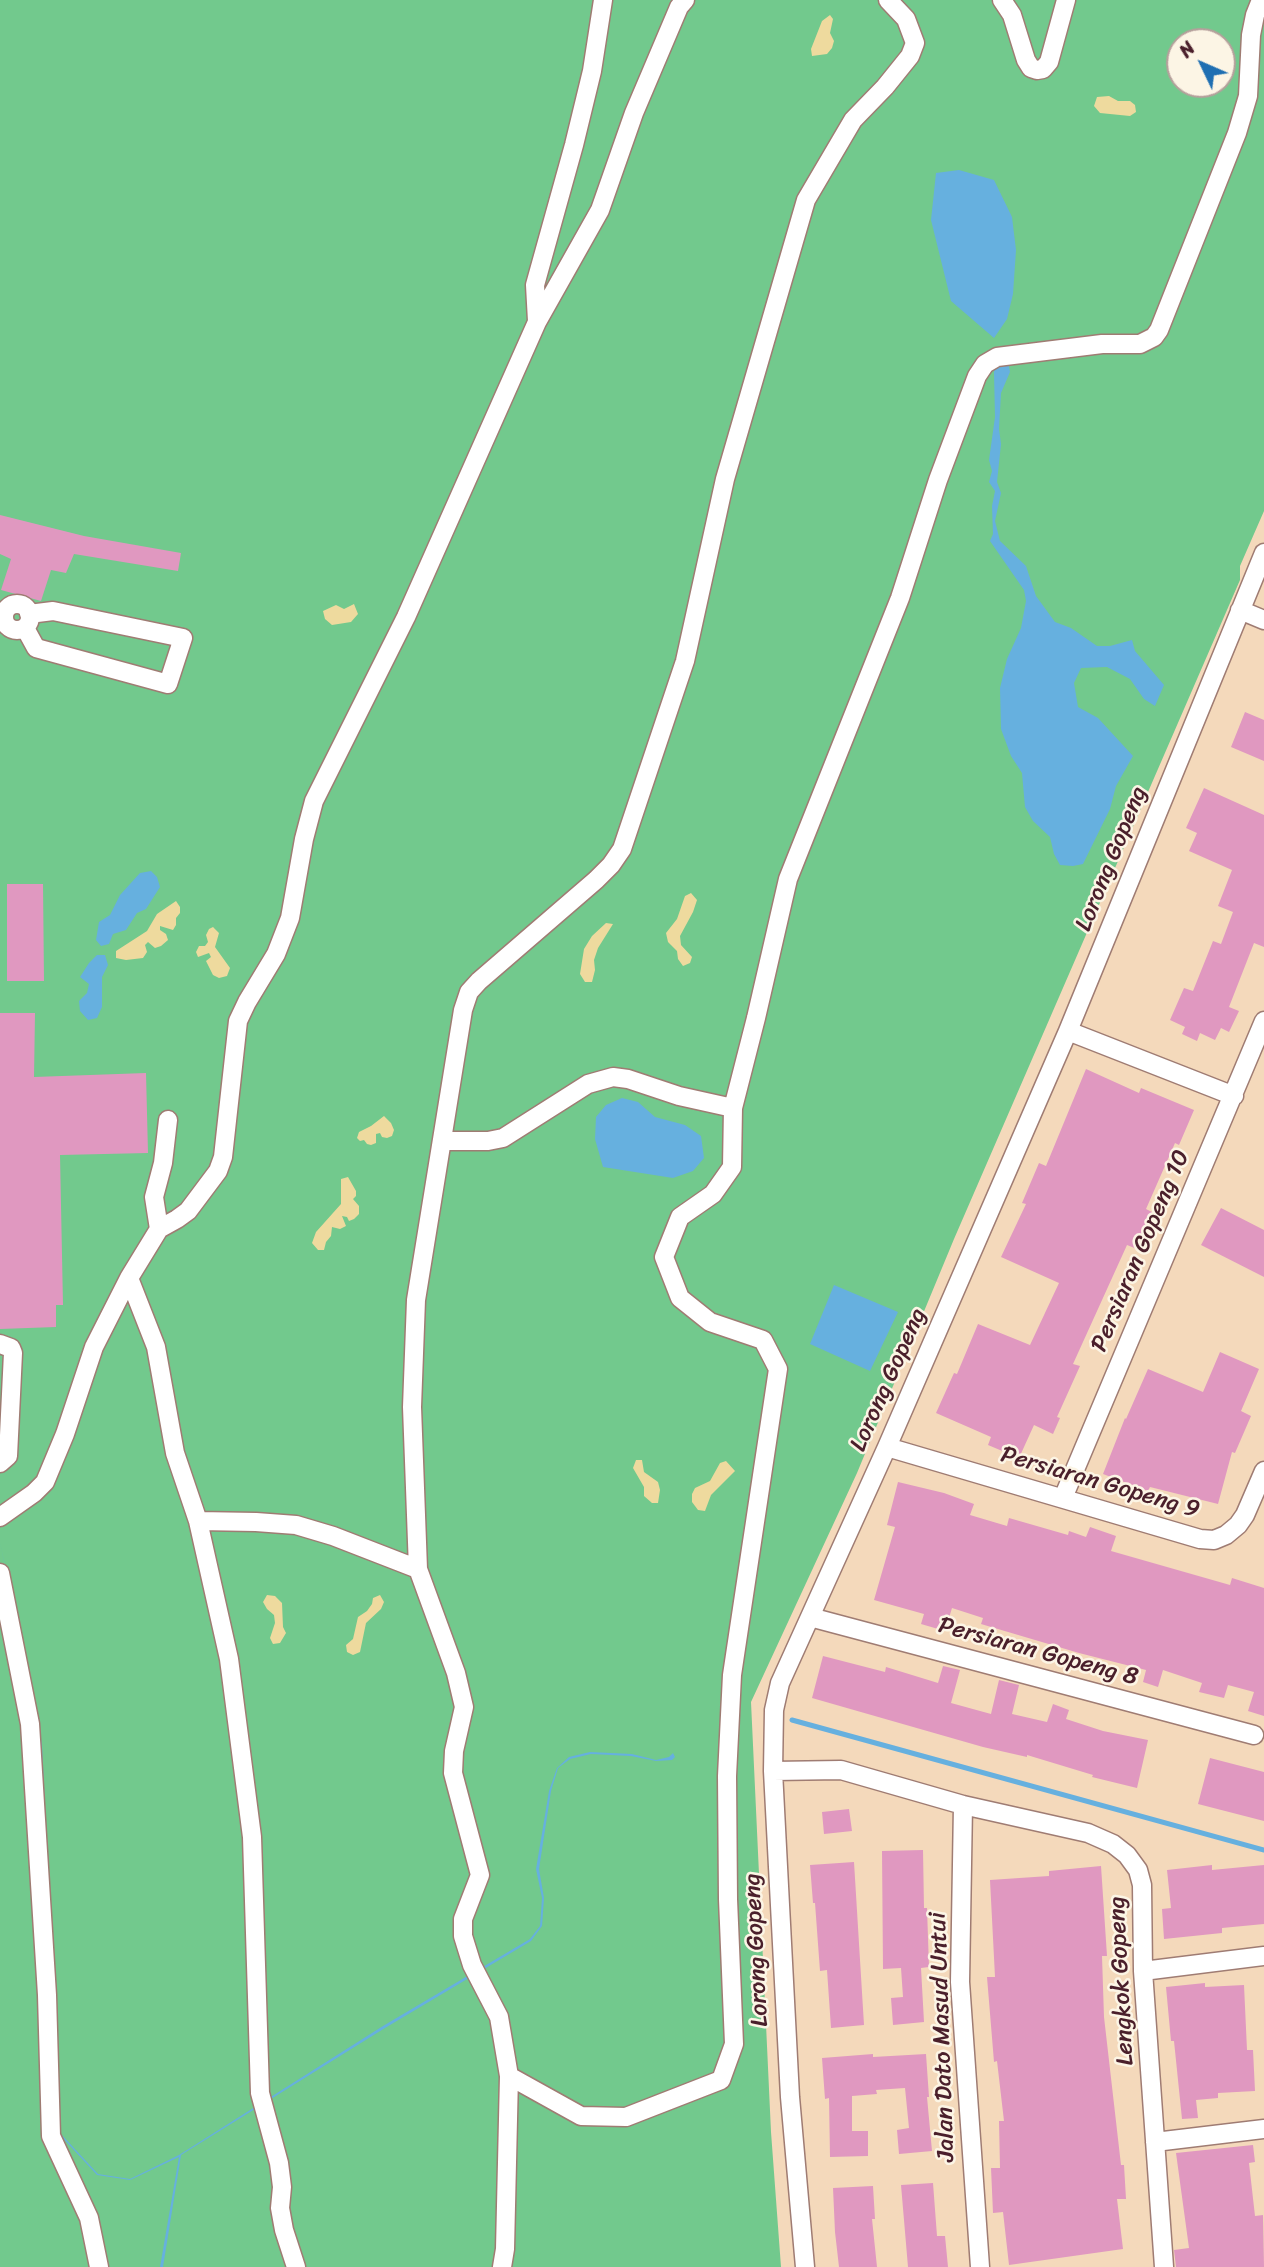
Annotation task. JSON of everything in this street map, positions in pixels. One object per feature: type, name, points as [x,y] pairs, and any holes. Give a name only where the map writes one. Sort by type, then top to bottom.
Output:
[{"type":"street","points":[[537,322],[535,285],[592,71],[603,0]]},
{"type":"street","points":[[0,1517],[16,1508],[45,1482],[65,1434],[94,1347],[129,1278],[159,1229],[188,1211],[218,1171],[223,1157],[238,1021],[275,954],[290,918],[314,800],[406,617],[537,322],[600,210],[634,113],[679,7],[685,0]]},
{"type":"street","points":[[502,2267],[505,2249],[509,2076],[499,2017],[472,1965],[463,1936],[463,1919],[480,1875],[453,1773],[454,1751],[464,1707],[456,1673],[418,1569],[412,1407],[416,1300],[463,1010],[469,992],[479,981],[611,865],[622,849],[685,661],[725,479],[806,200],[853,120],[910,56],[915,43],[906,19],[888,0]]},
{"type":"street","points":[[1002,0],[1012,15],[1026,60],[1031,68],[1037,70],[1043,69],[1049,62],[1066,0]]},
{"type":"street","points":[[509,2076],[581,2116],[626,2117],[721,2080],[734,2045],[727,1899],[727,1776],[732,1675],[778,1369],[763,1340],[710,1322],[680,1298],[664,1257],[680,1217],[713,1194],[732,1167],[733,1108],[788,879],[900,598],[938,480],[977,376],[985,364],[997,357],[1102,344],[1140,344],[1148,341],[1159,330],[1237,133],[1248,96],[1251,35],[1261,0]]},
{"type":"street","name":"Lorong Gopeng","points":[[805,2267],[790,2097],[773,1771],[774,1710],[780,1683],[887,1447],[1069,1031],[1264,553]]},
{"type":"street","points":[[1240,610],[1264,620]]},
{"type":"street","points":[[53,611],[183,638],[168,684],[36,648],[9,619],[53,611]]},
{"type":"street","name":"Persiaran Gopeng 10","points":[[1063,1498],[1264,1021]]},
{"type":"street","points":[[1069,1031],[1234,1096]]},
{"type":"street","points":[[443,1141],[488,1141],[503,1138],[588,1084],[613,1077],[733,1108]]},
{"type":"street","points":[[159,1229],[154,1197],[163,1163],[168,1120]]},
{"type":"street","points":[[129,1278],[156,1347],[175,1453],[198,1521],[229,1659],[253,1838],[260,2093],[279,2163],[284,2230],[296,2267]]},
{"type":"street","points":[[0,1344],[11,1349],[13,1353],[8,1457],[0,1462]]},
{"type":"street","name":"Persiaran Gopeng 9","points":[[887,1447],[1200,1539],[1214,1539],[1232,1530],[1245,1516],[1264,1471]]},
{"type":"street","points":[[198,1521],[296,1525],[333,1536],[418,1569]]},
{"type":"street","points":[[0,1573],[30,1724],[47,1995],[51,2136],[89,2218],[99,2267]]},
{"type":"street","name":"Persiaran Gopeng 8","points":[[810,1617],[1254,1735]]},
{"type":"street","name":"Lengkok Gopeng","points":[[773,1771],[841,1770],[963,1805],[1088,1833],[1113,1844],[1128,1855],[1138,1870],[1142,1885],[1143,1971],[1164,2267]]},
{"type":"street","name":"Jalan Dato Masud Untui","points":[[963,1805],[960,1982],[980,2267]]},
{"type":"street","points":[[1143,1971],[1264,1956]]},
{"type":"street","points":[[1155,2142],[1264,2129]]},
{"type":"green space","points":[[0,0],[1264,0],[1264,511],[1240,566],[1240,580],[954,1239],[857,1473],[751,1702],[771,2132],[781,2267],[0,2267]]},
{"type":"sand","points":[[830,15],[833,19],[830,33],[834,41],[832,48],[827,54],[812,56],[811,49],[822,21]]},
{"type":"sand","points":[[1109,96],[1118,101],[1130,101],[1135,105],[1136,112],[1130,116],[1100,113],[1094,106],[1097,97]]},
{"type":"sand","points":[[354,604],[358,614],[351,622],[332,625],[325,619],[323,611],[336,605],[344,609]]},
{"type":"sand","points":[[691,893],[697,900],[680,936],[681,945],[692,957],[690,963],[683,966],[677,951],[668,942],[666,933],[677,919],[685,896]]},
{"type":"sand","points":[[176,901],[180,913],[173,930],[160,926],[168,940],[155,948],[148,942],[143,958],[116,958],[116,951],[147,931],[157,914]]},
{"type":"sand","points":[[606,923],[613,924],[598,948],[592,982],[585,982],[580,974],[584,949],[592,936]]},
{"type":"sand","points":[[213,927],[219,933],[215,947],[230,968],[227,976],[219,978],[213,975],[206,961],[211,957],[209,953],[198,957],[196,952],[199,946],[205,946],[208,942],[206,935]]},
{"type":"sand","points":[[384,1116],[394,1130],[392,1136],[387,1138],[380,1133],[376,1134],[376,1143],[371,1145],[357,1138],[359,1132]]},
{"type":"sand","points":[[348,1177],[356,1191],[353,1199],[359,1206],[359,1214],[349,1221],[342,1216],[346,1226],[340,1229],[332,1227],[324,1250],[318,1250],[312,1243],[316,1232],[341,1204],[341,1179]]},
{"type":"sand","points":[[636,1460],[642,1460],[644,1472],[658,1482],[658,1503],[652,1503],[644,1496],[644,1487],[633,1468]]},
{"type":"sand","points":[[726,1461],[735,1471],[711,1495],[705,1511],[698,1510],[692,1502],[695,1488],[710,1481],[720,1463]]},
{"type":"sand","points":[[267,1595],[275,1596],[282,1603],[283,1627],[286,1633],[280,1643],[273,1644],[270,1638],[275,1623],[274,1615],[263,1602]]},
{"type":"sand","points":[[380,1595],[384,1602],[381,1609],[366,1623],[360,1652],[353,1655],[347,1652],[346,1645],[353,1639],[358,1617],[367,1611],[373,1598]]},
{"type":"water","points":[[959,170],[994,180],[1012,217],[1016,250],[1013,294],[1007,319],[994,338],[951,301],[931,220],[936,173]]},
{"type":"water","points":[[1007,355],[1010,372],[1001,393],[1001,444],[997,482],[1001,493],[995,521],[1000,541],[1026,566],[1036,596],[1055,622],[1071,628],[1097,646],[1110,646],[1132,640],[1135,651],[1164,685],[1155,706],[1144,699],[1130,679],[1107,667],[1081,668],[1074,683],[1078,707],[1098,718],[1133,756],[1116,786],[1110,809],[1083,864],[1073,866],[1060,865],[1050,837],[1033,821],[1025,807],[1022,773],[1011,756],[1001,729],[1000,688],[1007,659],[1021,628],[1026,601],[1024,590],[990,541],[993,534],[992,506],[995,491],[989,482],[992,471],[989,460],[995,417],[995,358]]},
{"type":"water","points":[[151,871],[157,877],[160,887],[146,909],[137,913],[126,930],[113,934],[109,944],[101,946],[96,940],[99,922],[110,915],[120,895],[140,873]]},
{"type":"water","points":[[97,955],[105,955],[108,965],[102,977],[102,1007],[97,1018],[88,1020],[80,1011],[79,1001],[87,993],[89,984],[80,977]]},
{"type":"water","points":[[622,1098],[638,1102],[655,1117],[685,1125],[701,1136],[704,1158],[693,1171],[673,1178],[603,1167],[595,1139],[596,1117],[606,1105]]},
{"type":"water","points":[[834,1285],[898,1312],[870,1371],[810,1344]]},
{"type":"water","points":[[0,1542],[42,1744],[61,2134],[98,2174],[130,2179],[179,2155],[383,2026],[530,1939],[540,1926],[542,1898],[536,1869],[549,1791],[557,1768],[569,1757],[590,1752],[632,1754],[656,1760],[669,1757],[673,1753],[675,1757],[672,1760],[656,1761],[631,1756],[591,1754],[570,1759],[558,1768],[551,1791],[539,1869],[544,1898],[542,1926],[531,1941],[181,2155],[163,2267],[160,2267],[179,2157],[130,2180],[97,2175],[60,2135],[41,1745]]},
{"type":"building","points":[[0,515],[84,536],[181,553],[178,571],[74,554],[66,573],[51,570],[41,601],[1,590],[11,559],[0,554]]},
{"type":"building","points":[[1245,712],[1264,720],[1264,761],[1231,747]]},
{"type":"building","points":[[1204,788],[1264,815],[1264,947],[1254,943],[1229,1007],[1239,1011],[1229,1032],[1221,1028],[1215,1040],[1200,1033],[1197,1041],[1182,1034],[1185,1027],[1170,1020],[1184,988],[1193,991],[1213,941],[1221,944],[1233,912],[1218,906],[1232,870],[1189,851],[1197,833],[1186,828]]},
{"type":"building","points":[[7,884],[43,884],[44,981],[7,981]]},
{"type":"building","points":[[0,1013],[35,1013],[34,1077],[146,1073],[148,1153],[60,1155],[63,1305],[56,1305],[56,1327],[0,1329]]},
{"type":"building","points":[[1086,1069],[1139,1093],[1141,1088],[1194,1110],[1179,1145],[1175,1143],[1146,1209],[1152,1212],[1137,1249],[1127,1245],[1073,1364],[1080,1366],[1057,1417],[1060,1418],[1053,1434],[1034,1425],[1019,1458],[988,1445],[991,1437],[936,1413],[954,1373],[957,1374],[978,1324],[1030,1345],[1059,1283],[1001,1257],[1026,1204],[1022,1203],[1039,1163],[1046,1166]]},
{"type":"building","points":[[1221,1208],[1264,1230],[1264,1277],[1201,1245]]},
{"type":"building","points":[[1220,1352],[1259,1369],[1241,1411],[1251,1416],[1235,1453],[1232,1452],[1218,1504],[1150,1487],[1148,1491],[1103,1474],[1148,1369],[1203,1392]]},
{"type":"building","points":[[898,1482],[944,1493],[974,1504],[970,1515],[1007,1526],[1009,1518],[1068,1535],[1069,1531],[1086,1537],[1090,1527],[1116,1536],[1111,1551],[1230,1585],[1232,1578],[1264,1588],[1264,1716],[1248,1711],[1254,1692],[1228,1685],[1224,1698],[1199,1692],[1202,1683],[1163,1670],[1158,1687],[1143,1682],[1146,1670],[981,1624],[983,1618],[952,1608],[945,1631],[921,1624],[924,1614],[874,1600],[895,1527],[887,1525]]},
{"type":"building","points":[[823,1656],[885,1672],[886,1667],[938,1683],[943,1666],[960,1670],[951,1703],[991,1714],[999,1680],[1019,1685],[1012,1714],[1047,1722],[1053,1704],[1069,1710],[1066,1719],[1103,1731],[1148,1740],[1137,1788],[1092,1777],[1093,1775],[1027,1755],[983,1747],[812,1698]]},
{"type":"building","points":[[1210,1758],[1264,1772],[1264,1821],[1198,1804]]},
{"type":"building","points":[[849,1809],[852,1831],[824,1834],[822,1812]]},
{"type":"building","points":[[923,1850],[929,1967],[921,1968],[924,2022],[893,2025],[891,1998],[903,1997],[901,1968],[883,1969],[882,1851]]},
{"type":"building","points":[[854,1862],[864,2025],[831,2028],[827,1970],[820,1971],[810,1865]]},
{"type":"building","points":[[1212,1865],[1212,1870],[1264,1865],[1264,1924],[1222,1928],[1222,1933],[1164,1939],[1162,1909],[1171,1908],[1167,1870]]},
{"type":"building","points":[[1101,1866],[1107,1956],[1102,1956],[1104,2017],[1126,2199],[1117,2199],[1123,2249],[1009,2265],[1003,2212],[993,2213],[991,2168],[1000,2168],[999,2121],[1004,2121],[997,2061],[994,2062],[987,1977],[995,1977],[990,1880],[1049,1876],[1049,1871]]},
{"type":"building","points":[[1205,1983],[1205,1987],[1244,1985],[1247,2050],[1253,2050],[1255,2091],[1218,2093],[1218,2098],[1196,2100],[1198,2118],[1182,2119],[1166,1987]]},
{"type":"building","points":[[873,2054],[873,2057],[926,2054],[932,2151],[899,2154],[897,2130],[909,2128],[905,2088],[876,2090],[877,2094],[852,2096],[852,2131],[868,2131],[868,2156],[830,2157],[829,2098],[825,2099],[822,2058]]},
{"type":"building","points":[[1253,2145],[1255,2162],[1249,2163],[1255,2216],[1263,2215],[1264,2267],[1176,2267],[1174,2250],[1189,2248],[1176,2153]]},
{"type":"building","points":[[933,2183],[937,2236],[945,2236],[948,2267],[908,2267],[901,2185]]},
{"type":"building","points":[[873,2186],[875,2219],[872,2219],[877,2267],[839,2267],[833,2188]]},
{"type":"waterway","points":[[792,1720],[1264,1850]]}]
